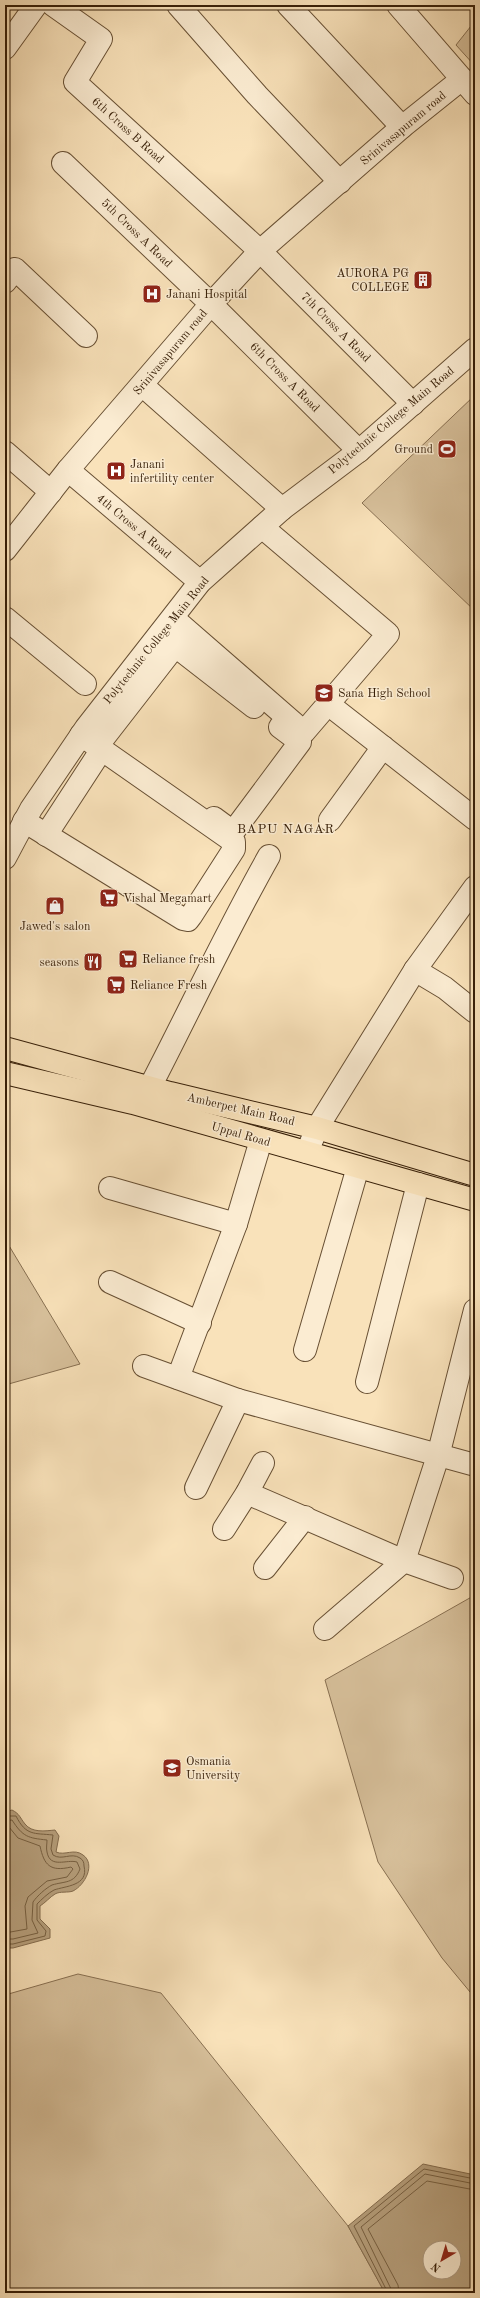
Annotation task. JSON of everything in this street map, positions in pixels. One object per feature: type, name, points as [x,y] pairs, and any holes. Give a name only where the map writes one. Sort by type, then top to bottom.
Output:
[{"type":"highway","name":"Amberpet Main Road","points":[[5,1048],[150,1087],[317,1128],[475,1175]]},
{"type":"highway","name":"Uppal Road","points":[[5,1072],[133,1103],[475,1200]]},
{"type":"street","points":[[5,48],[36,5]]},
{"type":"street","name":"6th Cross B Road","points":[[53,5],[100,39],[75,82],[260,251]]},
{"type":"street","points":[[178,5],[257,95],[340,182]]},
{"type":"street","points":[[288,5],[402,127]]},
{"type":"street","points":[[398,5],[468,86]]},
{"type":"street","name":"Srinivasapuram road","points":[[5,550],[68,470],[210,304],[260,251],[402,127],[468,86]]},
{"type":"street","name":"5th Cross A Road","points":[[64,163],[210,304]]},
{"type":"street","name":"7th Cross A Road","points":[[260,251],[413,404]]},
{"type":"street","points":[[8,270],[86,336]]},
{"type":"street","name":"6th Cross A Road","points":[[210,304],[359,451]]},
{"type":"street","name":"Polytechnic College Main Road","points":[[5,858],[24,822],[93,738],[169,632],[200,582],[282,509],[359,451],[475,349]]},
{"type":"street","points":[[142,384],[282,509]]},
{"type":"street","points":[[5,452],[51,492]]},
{"type":"street","name":"4th Cross A Road","points":[[68,470],[200,582]]},
{"type":"street","points":[[169,632],[304,732],[388,634],[262,527]]},
{"type":"street","points":[[5,618],[85,684]]},
{"type":"street","points":[[93,738],[233,832],[300,742],[169,632]]},
{"type":"street","points":[[337,711],[475,818]]},
{"type":"street","points":[[24,822],[183,919],[188,920],[234,849],[234,842],[93,738]]},
{"type":"street","points":[[46,835],[93,738]]},
{"type":"street","points":[[330,820],[383,747]]},
{"type":"street","points":[[150,1087],[206,979],[233,920],[269,856]]},
{"type":"street","points":[[308,1152],[317,1128],[415,970],[475,887]]},
{"type":"street","points":[[415,970],[445,988],[475,1012]]},
{"type":"street","points":[[178,1378],[200,1323],[236,1224],[261,1140]]},
{"type":"street","points":[[305,1350],[358,1167]]},
{"type":"street","points":[[367,1382],[418,1184]]},
{"type":"street","points":[[110,1188],[236,1224]]},
{"type":"street","points":[[110,1282],[200,1323]]},
{"type":"street","points":[[325,1629],[404,1561],[438,1456],[475,1310]]},
{"type":"street","points":[[144,1366],[238,1400],[475,1465]]},
{"type":"street","points":[[196,1488],[238,1400]]},
{"type":"street","points":[[224,1529],[247,1493],[262,1463]]},
{"type":"street","points":[[247,1493],[404,1561],[452,1578]]},
{"type":"street","points":[[265,1568],[305,1517]]},
{"type":"shaded area","points":[[475,21],[475,66],[456,45]]},
{"type":"shaded area","name":"Ground","points":[[475,395],[475,611],[362,503]]},
{"type":"shaded area","points":[[5,1239],[80,1364],[5,1385]]},
{"type":"shaded area","points":[[475,1595],[475,1998],[442,1958],[378,1862],[325,1680]]},
{"type":"shaded area","points":[[78,1974],[161,1993],[348,2226],[385,2293],[5,2293],[5,1995]]},
{"type":"water","points":[[12,1810],[31,1829],[39,1831],[55,1830],[59,1836],[56,1852],[80,1853],[87,1859],[89,1869],[85,1879],[77,1888],[71,1892],[55,1894],[40,1906],[40,1919],[50,1929],[50,1938],[13,1948],[5,1948],[5,1812]]},
{"type":"water","points":[[423,2164],[475,2175],[475,2293],[385,2293],[348,2226]]},
{"type":"place","name":"AURORA PG COLLEGE","points":[[423,280]]},
{"type":"place","name":"Janani Hospital","points":[[152,294]]},
{"type":"place","name":"Ground","points":[[447,449]]},
{"type":"place","name":"Janani infertility center","points":[[116,471]]},
{"type":"place","name":"Sana High School","points":[[324,693]]},
{"type":"place","name":"Vishal Megamart","points":[[109,898]]},
{"type":"place","name":"Jawed's salon","points":[[55,906]]},
{"type":"place","name":"Reliance fresh","points":[[128,959]]},
{"type":"place","name":"seasons","points":[[93,962]]},
{"type":"place","name":"Reliance Fresh","points":[[116,985]]},
{"type":"place","name":"Osmania University","points":[[172,1768]]},
{"type":"district","name":"BAPU NAGAR","points":[[286,828]]}]
